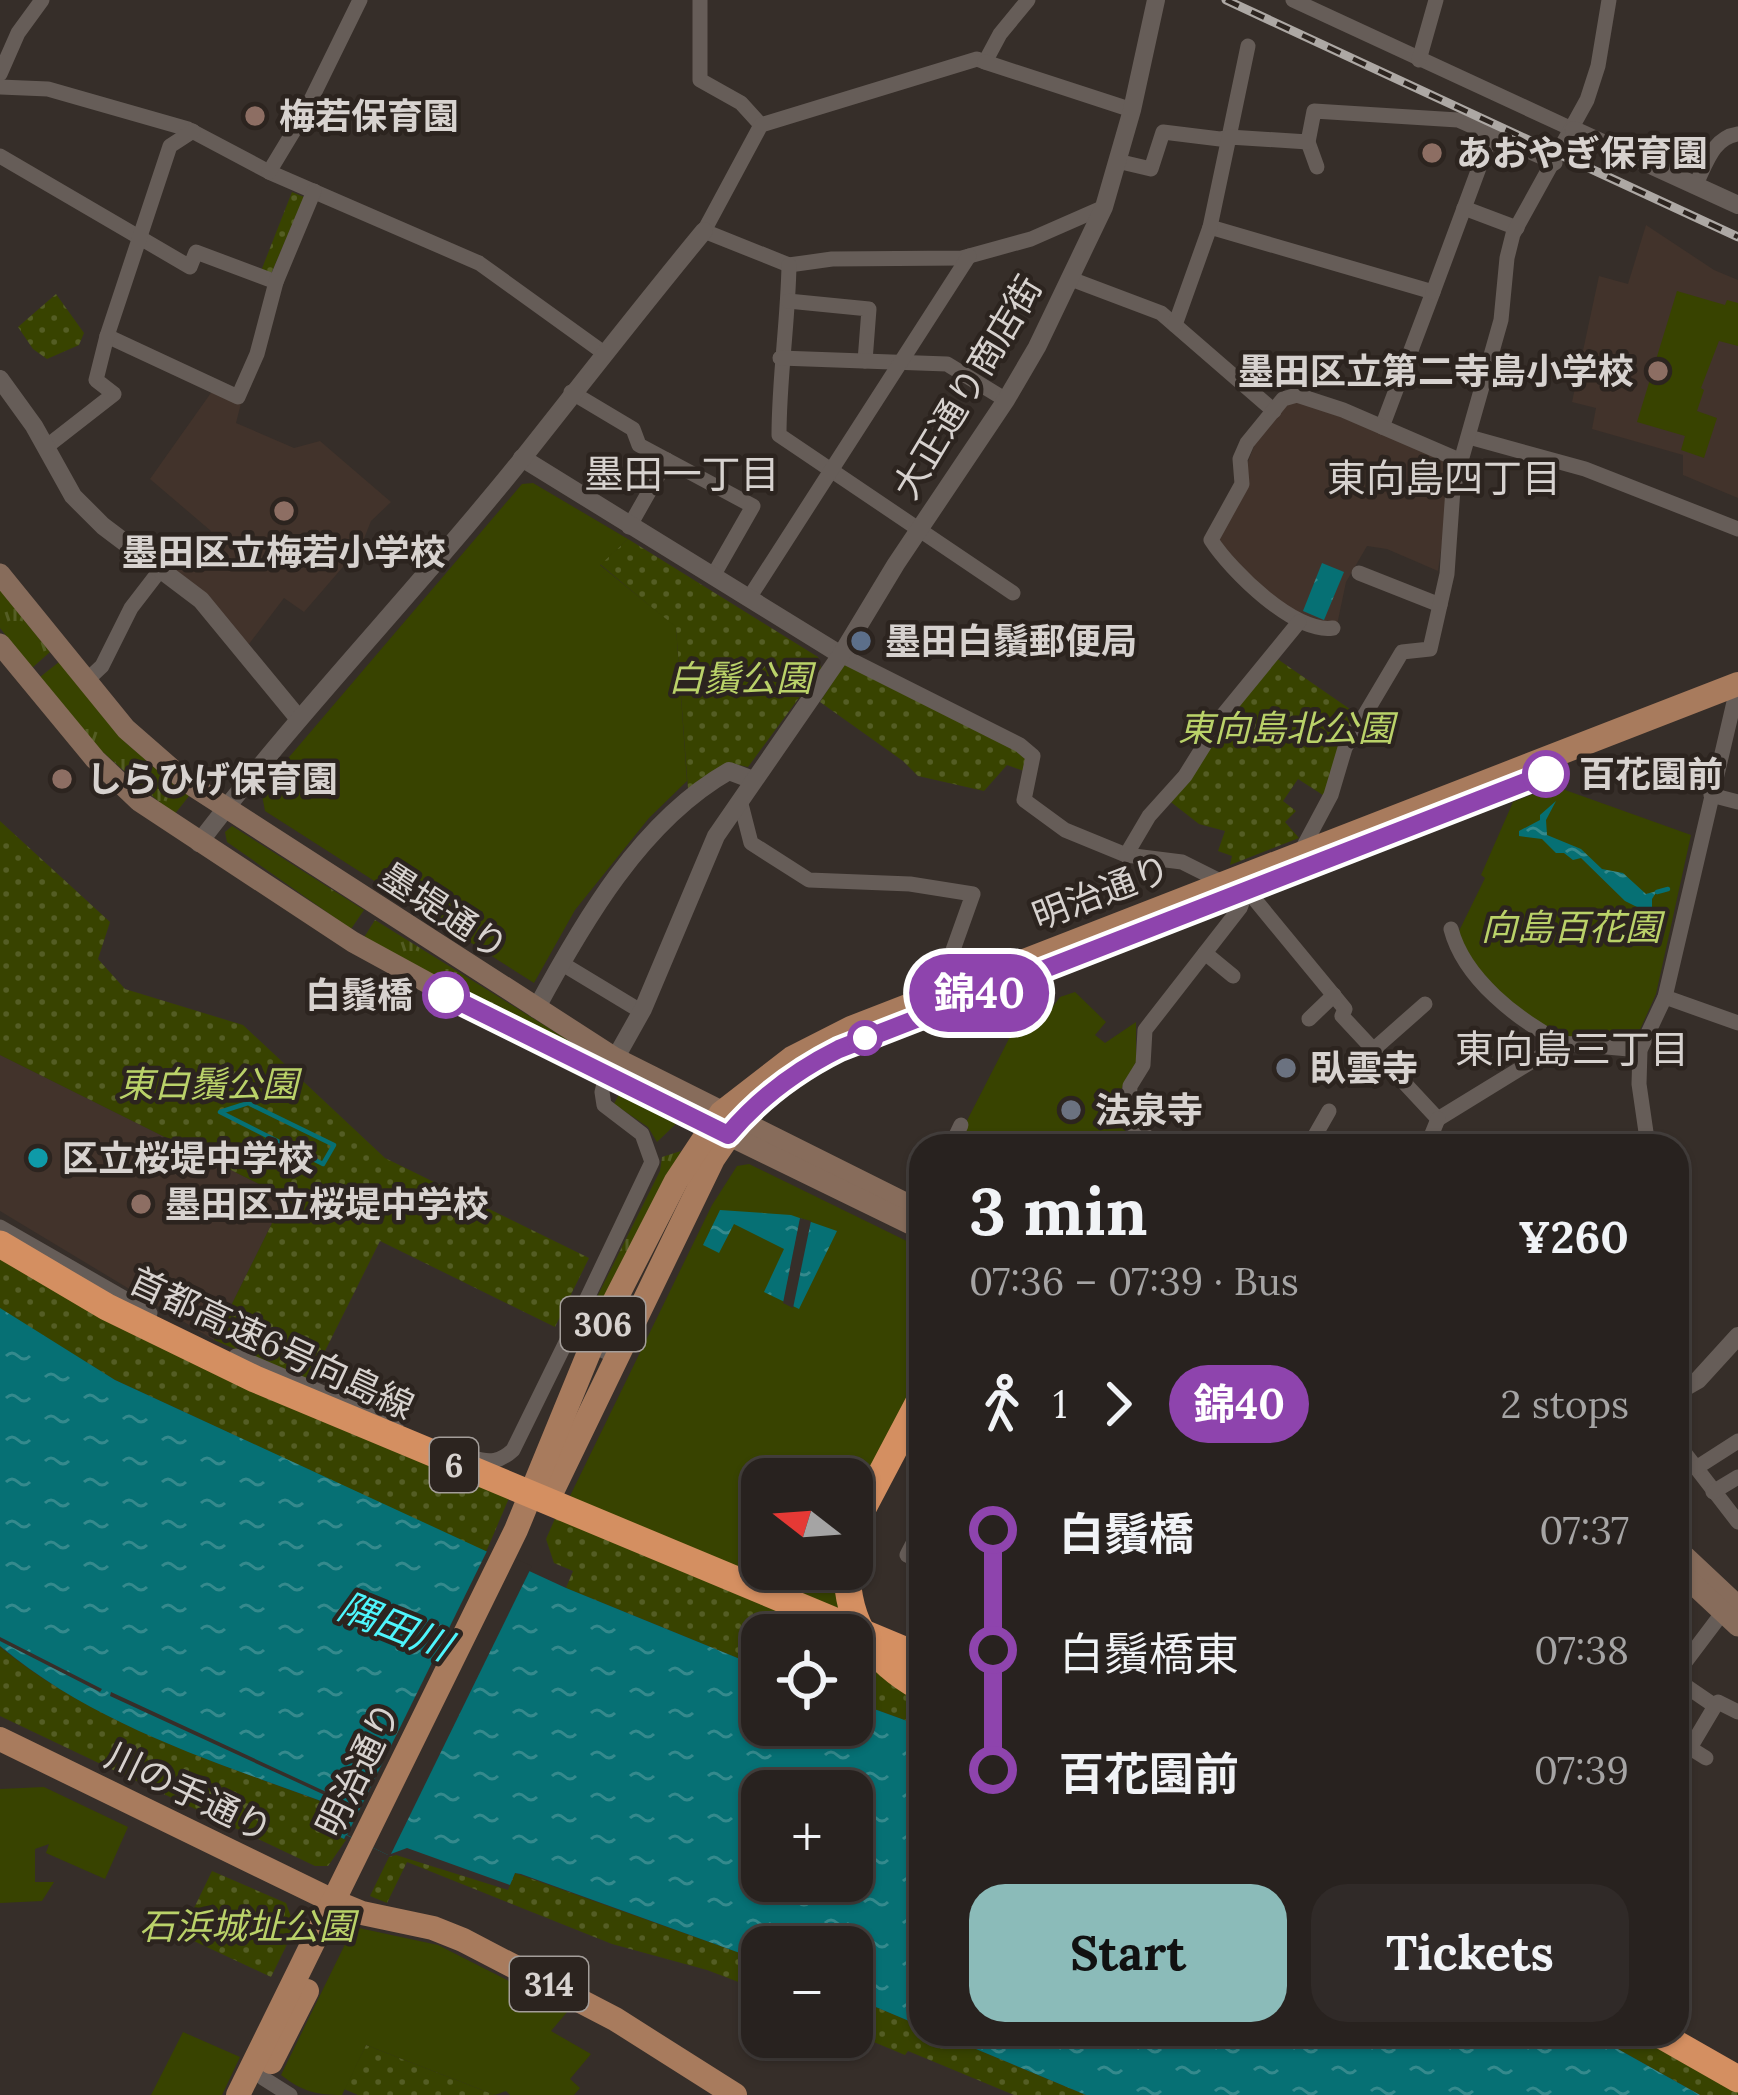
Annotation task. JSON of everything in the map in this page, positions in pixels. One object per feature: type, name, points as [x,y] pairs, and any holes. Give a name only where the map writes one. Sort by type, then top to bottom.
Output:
[{"type":"highway","name":"首都高速6号向島線","points":[[0,1244],[107,1307],[255,1379],[909,1652]]},
{"type":"highway","name":"首都高速6号向島線","points":[[0,1267],[157,1354],[248,1395],[775,1614]]},
{"type":"highway","points":[[873,1489],[909,1421]]},
{"type":"highway","points":[[849,1590],[851,1609],[868,1646],[909,1681]]},
{"type":"highway","points":[[873,1655],[909,1669]]},
{"type":"highway","points":[[1689,2031],[1738,2058]]},
{"type":"highway","points":[[1680,2046],[1738,2079]]},
{"type":"main road","name":"墨堤通り","points":[[0,574],[146,748],[226,808],[536,1009],[611,1067]]},
{"type":"main road","name":"墨堤通り","points":[[0,644],[116,781],[199,843],[395,968],[611,1067],[909,1223]]},
{"type":"main road","name":"明治通り","points":[[522,1534],[581,1340],[649,1232],[725,1124],[769,1072],[812,1046],[956,987],[1235,887],[1298,857],[1737,692]]},
{"type":"main road","name":"明治通り","points":[[259,2086],[369,1846],[522,1534],[616,1357],[725,1124],[799,1070],[839,1049],[1235,887],[1737,692]]},
{"type":"main road","name":"墨堤通り","points":[[725,1124],[909,1206]]},
{"type":"main road","points":[[1689,1563],[1733,1615]]},
{"type":"main road","points":[[1689,1579],[1733,1615]]},
{"type":"main road","name":"川の手通り","points":[[0,1739],[341,1904]]},
{"type":"main road","name":"明治通り","points":[[238,2095],[341,1904]]},
{"type":"main road","name":"314","points":[[341,1904],[463,1940],[615,2018],[735,2095]]},
{"type":"street","points":[[0,74],[18,33],[42,0]]},
{"type":"street","points":[[269,172],[361,0]]},
{"type":"street","points":[[700,0],[700,80],[741,103],[761,125]]},
{"type":"street","points":[[985,62],[1000,34],[1028,0]]},
{"type":"street","name":"大正通り商店街","points":[[611,1067],[642,1012],[705,861],[740,800],[841,655],[1006,400],[1071,279],[1104,207],[1156,0]]},
{"type":"street","points":[[1293,0],[1325,6],[1419,60],[1738,206]]},
{"type":"street","points":[[1419,60],[1436,0]]},
{"type":"street","points":[[1298,857],[1331,795],[1345,748],[1362,715],[1402,652],[1430,649],[1448,574],[1453,489],[1501,320],[1507,258],[1517,228],[1574,130],[1594,82],[1609,0]]},
{"type":"street","points":[[1175,325],[1210,227],[1248,46]]},
{"type":"street","points":[[761,125],[977,59],[1132,110]]},
{"type":"street","points":[[0,87],[48,88],[193,131],[269,172],[479,263],[604,352]]},
{"type":"street","points":[[1317,167],[1308,142],[1314,111],[1458,120],[1555,163]]},
{"type":"street","points":[[199,843],[299,718],[522,458],[704,231],[761,125]]},
{"type":"street","points":[[46,447],[114,394],[96,380],[107,336],[170,146],[193,131]]},
{"type":"street","points":[[1117,161],[1151,169],[1163,132],[1220,140],[1229,136],[1308,142]]},
{"type":"street","points":[[1382,427],[1492,133]]},
{"type":"street","points":[[1695,186],[1716,144],[1738,134]]},
{"type":"street","points":[[0,156],[190,268],[196,252],[276,283]]},
{"type":"street","points":[[107,336],[238,397],[257,354],[276,283],[314,191]]},
{"type":"street","points":[[704,231],[789,266],[819,260],[969,256],[1031,239],[1104,207]]},
{"type":"street","points":[[1464,208],[1517,228]]},
{"type":"street","points":[[1210,227],[1432,292]]},
{"type":"street","points":[[748,598],[969,256]]},
{"type":"street","points":[[789,266],[779,436],[1013,593]]},
{"type":"street","points":[[1071,279],[1161,313],[1274,410]]},
{"type":"street","points":[[788,301],[869,309],[865,361]]},
{"type":"street","points":[[781,358],[947,364],[1006,400]]},
{"type":"street","points":[[0,379],[82,506],[201,600],[299,718]]},
{"type":"street","points":[[571,392],[633,429],[639,446],[753,506],[713,576]]},
{"type":"street","points":[[1333,628],[1322,630],[1300,622],[1236,572],[1211,540],[1242,484],[1240,459],[1247,443],[1283,399],[1297,395],[1460,460]]},
{"type":"street","points":[[1469,437],[1585,470],[1738,529]]},
{"type":"street","points":[[522,458],[841,655],[1020,745],[1033,756],[1024,800],[1065,830],[1126,855],[1182,862],[1235,887],[1334,995],[1345,1009],[1342,1016],[1438,1119]]},
{"type":"street","points":[[629,527],[667,460]]},
{"type":"street","points":[[86,680],[102,666],[131,608],[161,569]]},
{"type":"street","points":[[1359,573],[1440,605]]},
{"type":"street","points":[[1126,855],[1223,716],[1300,622]]},
{"type":"street","points":[[1646,1134],[1640,1050],[1665,998],[1737,692]]},
{"type":"street","points":[[536,1009],[611,887],[687,798],[729,771],[753,780]]},
{"type":"street","points":[[1711,795],[1738,802]]},
{"type":"street","points":[[740,800],[751,842],[809,880],[910,884],[974,894],[948,964],[956,987]]},
{"type":"street","points":[[1143,1134],[1128,1123],[1130,1086],[1143,1065],[1145,1030],[1240,908],[1235,887]]},
{"type":"street","points":[[1451,928],[1454,943],[1525,1024],[1562,1043],[1640,1050]]},
{"type":"street","points":[[1205,953],[1233,976]]},
{"type":"street","points":[[561,963],[642,1012]]},
{"type":"street","points":[[1309,1018],[1334,995]]},
{"type":"street","points":[[1665,998],[1738,1023]]},
{"type":"street","points":[[1373,1050],[1425,1004]]},
{"type":"street","points":[[1432,1134],[1438,1119],[1562,1043]]},
{"type":"street","points":[[0,1227],[103,1289],[223,1351],[487,1462],[503,1460],[581,1340],[652,1162],[642,1134],[604,1105],[602,1092],[611,1067]]},
{"type":"street","points":[[1316,1134],[1329,1111]]},
{"type":"street","points":[[957,1134],[961,1125]]},
{"type":"street","points":[[1689,1385],[1738,1336]]},
{"type":"street","points":[[581,1340],[616,1357]]},
{"type":"street","points":[[1696,1468],[1738,1441]]},
{"type":"street","points":[[1689,1459],[1738,1522]]},
{"type":"street","points":[[1713,1492],[1738,1477]]},
{"type":"street","points":[[1689,1664],[1733,1615]]},
{"type":"street","points":[[1689,1686],[1715,1706]]},
{"type":"street","points":[[1706,1758],[1690,1748],[1715,1706],[1718,1702],[1738,1712]]},
{"type":"street","points":[[259,2086],[290,2095]]},
{"type":"shaded area","name":"墨田区立第二寺島小学校","points":[[1646,225],[1714,270],[1738,280],[1738,498],[1683,475],[1683,455],[1592,429],[1596,408],[1572,402],[1599,276],[1628,284]]},
{"type":"shaded area","name":"墨田区立梅若小学校","points":[[213,390],[241,403],[236,423],[294,448],[320,441],[391,502],[371,521],[361,546],[304,612],[284,598],[249,644],[175,571],[211,531],[150,479]]},
{"type":"shaded area","points":[[1295,400],[1443,455],[1452,473],[1438,571],[1387,549],[1367,546],[1346,582],[1337,625],[1301,618],[1239,568],[1217,542],[1256,441],[1281,408]]},
{"type":"shaded area","name":"墨田区立桜堤中学校","points":[[0,1055],[285,1197],[214,1340],[0,1211]]},
{"type":"green space","points":[[292,192],[304,197],[271,274],[261,271]]},
{"type":"green space","points":[[1677,291],[1725,305],[1727,300],[1738,303],[1738,346],[1719,341],[1701,388],[1697,411],[1717,418],[1704,458],[1681,450],[1685,436],[1637,422]]},
{"type":"green space","points":[[56,294],[84,333],[79,345],[47,359],[33,349],[18,327]]},
{"type":"green space","points":[[533,483],[628,539],[600,565],[676,627],[687,781],[649,818],[575,910],[534,983],[265,811],[261,790],[522,484]]},
{"type":"green space","name":"白鬚公園","points":[[628,539],[818,657],[821,668],[748,767],[734,764],[688,789],[676,628],[600,564]]},
{"type":"green space","points":[[0,590],[50,652],[32,668],[0,628]]},
{"type":"green space","name":"東向島北公園","points":[[1276,658],[1357,714],[1326,797],[1298,779],[1283,801],[1296,811],[1285,822],[1299,838],[1230,865],[1232,856],[1218,851],[1225,831],[1199,824],[1167,799]]},
{"type":"green space","points":[[59,662],[126,743],[189,796],[174,815],[96,746],[40,677]]},
{"type":"green space","points":[[845,663],[1022,751],[1024,771],[1007,765],[984,791],[918,776],[820,702]]},
{"type":"green space","name":"向島百花園","points":[[1554,786],[1691,835],[1656,994],[1634,1043],[1556,1037],[1497,994],[1459,941],[1458,933],[1485,878],[1481,875],[1513,802]]},
{"type":"green space","name":"東白鬚公園","points":[[0,821],[110,922],[98,959],[125,989],[243,1025],[385,1158],[589,1258],[555,1327],[380,1241],[310,1381],[214,1340],[285,1197],[0,1055]]},
{"type":"green space","points":[[232,826],[364,910],[351,929],[227,842],[225,832]]},
{"type":"green space","points":[[375,920],[571,1042],[568,1047],[363,939]]},
{"type":"green space","points":[[1075,992],[1106,1022],[1095,1035],[1105,1043],[1136,1022],[1136,1062],[1122,1087],[1124,1102],[1142,1134],[960,1134],[1017,1023],[1042,1001],[1052,1008],[1060,997]]},
{"type":"green space","points":[[620,1092],[679,1121],[657,1142],[648,1127],[614,1104]]},
{"type":"green space","points":[[681,1151],[591,1320],[589,1313],[660,1171],[662,1157]]},
{"type":"green space","points":[[749,1164],[909,1242],[909,1398],[873,1465],[873,1458],[741,1458],[741,1571],[569,1498],[712,1205],[737,1166]]},
{"type":"green space","points":[[0,1254],[509,1498],[486,1552],[115,1380],[0,1309]]},
{"type":"green space","points":[[565,1496],[741,1583],[741,1590],[754,1590],[803,1614],[741,1614],[741,1659],[566,1588],[573,1571],[554,1563],[546,1539]]},
{"type":"green space","points":[[787,1590],[836,1590],[839,1612]]},
{"type":"green space","points":[[0,1647],[75,1698],[154,1738],[323,1802],[336,1796],[334,1834],[346,1840],[328,1866],[315,1866],[0,1716]]},
{"type":"green space","points":[[873,1650],[909,1668],[909,1722],[873,1709]]},
{"type":"green space","points":[[44,1787],[128,1827],[105,1879],[46,1853],[49,1844],[35,1849],[35,1882],[54,1882],[42,1901],[0,1903],[0,1789]]},
{"type":"green space","points":[[396,1855],[508,1890],[515,1873],[741,1954],[741,1983],[612,1944],[407,1862],[387,1903],[370,1896],[389,1857]]},
{"type":"green space","name":"石浜城址公園","points":[[212,1871],[286,1903],[295,1928],[271,1977],[181,1935]]},
{"type":"green space","points":[[198,1904],[232,1920],[219,1950],[184,1934]]},
{"type":"green space","points":[[359,1928],[438,1945],[568,2011],[551,2031],[591,2054],[570,2079],[580,2088],[574,2095],[510,2095],[506,2091],[495,2095],[366,2045],[342,2095],[309,2091],[281,2075],[351,1932]]},
{"type":"green space","points":[[873,2006],[909,2021],[909,2046],[969,2046],[1086,2095],[1014,2095],[908,2051],[905,2055],[873,2042]]},
{"type":"green space","points":[[183,2032],[240,2057],[222,2095],[151,2095]]},
{"type":"green space","points":[[1689,2043],[1738,2071],[1738,2095],[1700,2095],[1612,2046]]},
{"type":"green space","points":[[366,2045],[495,2095],[358,2095],[344,2089]]},
{"type":"water","points":[[1322,563],[1344,572],[1324,620],[1303,611]]},
{"type":"water","points":[[1556,801],[1546,820],[1547,835],[1581,849],[1602,869],[1623,873],[1646,894],[1657,891],[1652,920],[1581,858],[1556,853],[1542,839],[1519,836],[1519,831],[1540,820]]},
{"type":"water","points":[[720,1210],[791,1215],[837,1231],[799,1309],[764,1292],[784,1249],[734,1224],[719,1253],[703,1245]]},
{"type":"water","name":"隅田川","points":[[0,1308],[115,1380],[566,1588],[741,1659],[741,1746],[873,1746],[873,1709],[909,1722],[909,2021],[873,2006],[873,1926],[741,1926],[741,1953],[521,1874],[515,1873],[510,1885],[407,1848],[388,1855],[334,1834],[338,1824],[335,1796],[111,1692],[110,1696],[329,1797],[324,1802],[154,1738],[36,1674],[0,1646],[0,1641],[102,1689],[0,1637]]},
{"type":"water","points":[[969,2046],[1612,2046],[1700,2095],[1086,2095]]},
{"type":"pier","points":[[800,1218],[811,1221],[793,1308],[783,1303]]},
{"type":"pier","points":[[489,1547],[532,1566],[390,1856],[347,1835]]},
{"type":"waterway","points":[[1657,892],[1668,889]]},
{"type":"waterway","points":[[248,1103],[334,1145],[323,1164],[220,1112],[248,1103]]},
{"type":"railway","points":[[1226,0],[1738,237]]},
{"type":"bus line","name":"錦40","points":[[446,995],[728,1135],[768,1093],[839,1049],[1546,774]]},
{"type":"place","name":"梅若保育園","points":[[255,116]]},
{"type":"place","name":"あおやぎ保育園","points":[[1432,153]]},
{"type":"place","name":"墨田区立第二寺島小学校","points":[[1658,371]]},
{"type":"place","name":"墨田区立梅若小学校","points":[[284,511]]},
{"type":"place","name":"墨田白鬚郵便局","points":[[861,641]]},
{"type":"place","name":"百花園前","points":[[1546,774]]},
{"type":"place","name":"しらひげ保育園","points":[[62,779]]},
{"type":"place","name":"白鬚橋","points":[[446,995]]},
{"type":"place","name":"臥雲寺","points":[[1286,1068]]},
{"type":"place","name":"法泉寺","points":[[1071,1110]]},
{"type":"place","name":"区立桜堤中学校","points":[[38,1158]]},
{"type":"place","name":"墨田区立桜堤中学校","points":[[141,1204]]},
{"type":"district","name":"墨田一丁目","points":[[682,474]]},
{"type":"district","name":"東向島四丁目","points":[[1444,478]]},
{"type":"district","name":"東向島三丁目","points":[[1572,1049]]}]
